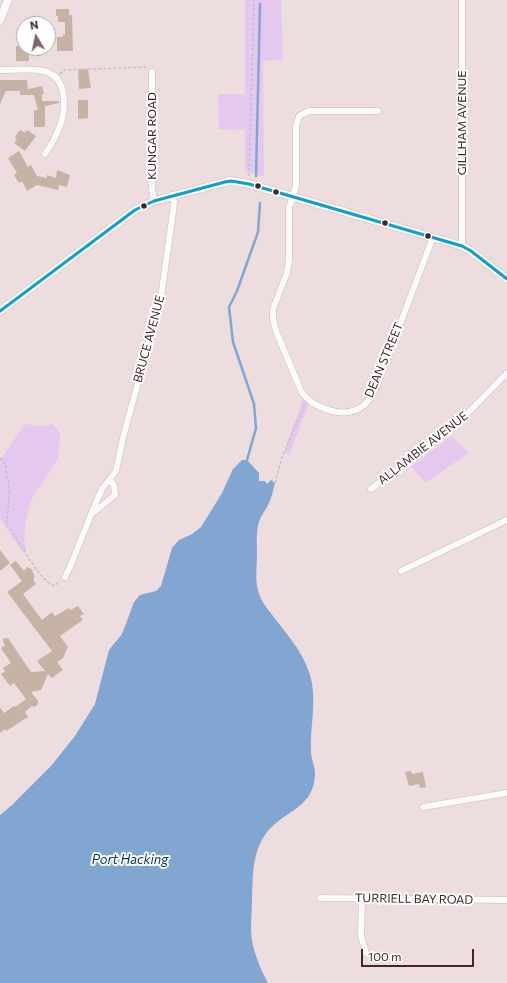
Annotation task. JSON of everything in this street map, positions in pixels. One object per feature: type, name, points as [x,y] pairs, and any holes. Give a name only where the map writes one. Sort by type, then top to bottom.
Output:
[{"type":"street","points":[[0,20],[8,0]]},
{"type":"street","name":"GILLHAM AVENUE","points":[[462,0],[462,246]]},
{"type":"street","points":[[0,70],[43,70],[56,77],[62,87],[64,100],[62,120],[56,135],[45,154]]},
{"type":"street","name":"KUNGAR ROAD","points":[[152,72],[152,188],[154,201]]},
{"type":"street","points":[[307,398],[301,391],[276,331],[273,319],[273,309],[287,273],[289,260],[290,208],[296,186],[296,126],[299,116],[309,112],[378,111]]},
{"type":"street","points":[[0,311],[136,210],[154,201],[231,181],[249,184],[462,246],[471,251],[507,279]]},
{"type":"street","name":"BRUCE AVENUE","points":[[65,577],[102,489],[116,471],[123,438],[161,297],[174,195]]},
{"type":"street","name":"DEAN STREET","points":[[307,398],[319,406],[342,412],[358,410],[370,399],[376,388],[433,238]]},
{"type":"street","name":"ALLAMBIE AVENUE","points":[[372,489],[457,424],[507,373]]},
{"type":"street","name":"BRUCE AVENUE","points":[[90,515],[115,495],[114,486],[110,480]]},
{"type":"street","points":[[401,571],[507,520]]},
{"type":"street","points":[[423,807],[507,793]]},
{"type":"street","name":"TURRIELL BAY ROAD","points":[[320,898],[507,900]]},
{"type":"street","points":[[362,898],[361,936],[366,953]]},
{"type":"path","points":[[249,184],[254,0]]},
{"type":"path","points":[[56,77],[64,70],[147,67],[152,72]]},
{"type":"path","points":[[275,483],[282,457],[307,398]]},
{"type":"path","points":[[0,458],[6,465],[5,472],[8,482],[6,524],[15,534],[36,569],[48,583],[54,586],[65,577]]},
{"type":"shaded area","points":[[245,0],[281,0],[283,60],[263,61],[264,177],[245,171],[245,130],[219,129],[218,94],[245,94]]},
{"type":"shaded area","points":[[304,396],[310,401],[289,455],[284,452]]},
{"type":"shaded area","points":[[25,424],[42,426],[53,424],[60,433],[58,459],[31,500],[26,520],[24,539],[27,550],[22,552],[0,518],[0,460]]},
{"type":"shaded area","points":[[452,436],[469,453],[425,483],[411,466]]},
{"type":"water","name":"Port Hacking","points":[[242,460],[247,460],[259,473],[259,481],[265,481],[267,484],[271,480],[275,483],[270,501],[260,519],[257,529],[256,576],[258,590],[264,604],[302,656],[309,672],[313,691],[311,751],[315,774],[313,786],[303,803],[280,820],[265,835],[255,858],[251,920],[252,941],[258,963],[268,983],[0,983],[0,815],[51,766],[75,736],[95,704],[109,650],[122,634],[134,602],[140,595],[156,591],[161,586],[172,548],[179,540],[192,534],[201,527],[222,493],[233,469]]},
{"type":"building","points":[[56,9],[69,9],[69,15],[72,15],[73,51],[57,51],[57,37],[63,37],[63,34],[65,35],[65,22],[58,22],[58,16],[56,16]]},
{"type":"building","points":[[16,56],[29,56],[29,61],[16,61]]},
{"type":"building","points":[[88,69],[91,88],[79,89],[78,70]]},
{"type":"building","points":[[0,80],[27,80],[28,89],[42,86],[44,94],[42,94],[42,101],[58,101],[59,103],[45,106],[45,127],[34,127],[34,110],[38,110],[34,95],[20,95],[20,91],[6,91],[0,104]]},
{"type":"building","points":[[78,100],[88,100],[88,118],[78,119]]},
{"type":"building","points":[[20,130],[25,133],[27,130],[36,136],[25,151],[14,143],[17,139],[15,137]]},
{"type":"building","points":[[19,151],[28,167],[31,165],[37,176],[47,178],[47,175],[56,178],[57,170],[70,175],[67,187],[59,185],[58,190],[37,185],[27,191],[22,181],[19,183],[14,175],[17,173],[8,158]]},
{"type":"building","points":[[0,550],[10,563],[0,571]]},
{"type":"building","points":[[16,561],[24,571],[27,567],[33,570],[32,572],[34,574],[34,581],[36,584],[23,594],[42,620],[52,612],[55,616],[69,608],[70,610],[78,606],[84,614],[80,616],[83,620],[60,636],[68,647],[63,658],[57,662],[63,670],[52,678],[48,674],[41,690],[31,692],[38,701],[38,704],[35,707],[32,706],[25,712],[28,717],[6,731],[5,729],[0,733],[0,707],[4,713],[26,699],[14,683],[10,686],[1,674],[5,671],[3,668],[11,663],[1,648],[5,645],[3,639],[8,638],[31,672],[45,671],[37,661],[52,651],[7,592],[22,581],[10,565]]},
{"type":"building","points":[[411,771],[412,774],[423,772],[426,787],[420,788],[419,784],[409,786],[405,772]]},
{"type":"waterway","points":[[256,176],[260,4]]},
{"type":"waterway","points":[[247,460],[256,428],[254,404],[233,342],[229,307],[237,291],[258,232],[260,203]]},
{"type":"transit line","points":[[0,311],[135,210],[154,201],[231,181],[249,184],[462,246],[471,251],[507,279]]}]
